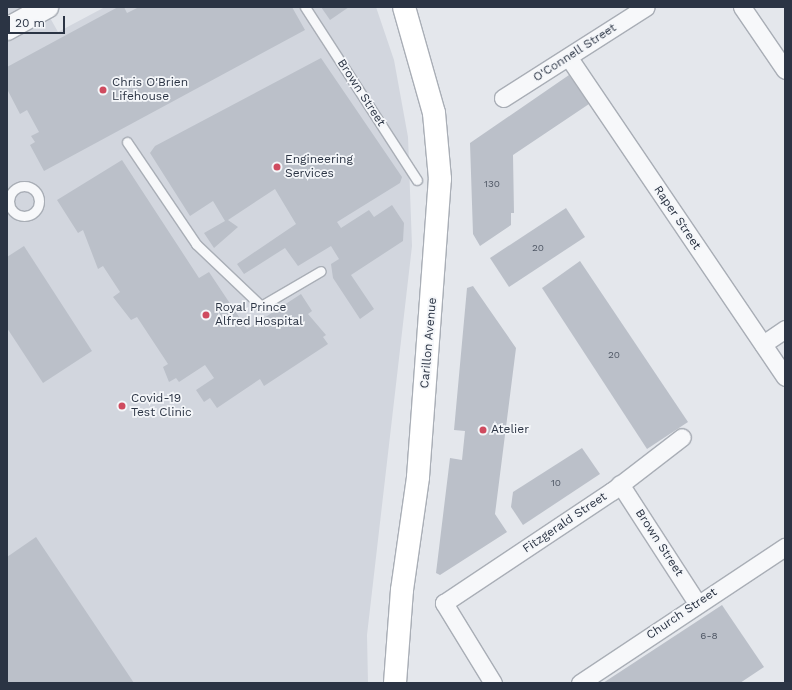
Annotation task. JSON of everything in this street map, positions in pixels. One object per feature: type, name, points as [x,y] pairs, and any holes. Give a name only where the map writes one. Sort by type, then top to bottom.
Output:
[{"type":"main road","name":"Carillon Avenue","points":[[395,683],[402,590],[418,477],[440,179],[434,113],[404,7]]},
{"type":"street","points":[[17,19],[47,7]]},
{"type":"street","name":"O'Connell Street","points":[[503,98],[569,58],[646,7]]},
{"type":"street","points":[[742,7],[785,70]]},
{"type":"street","name":"Raper Street","points":[[569,58],[785,377]]},
{"type":"street","points":[[763,344],[785,329]]},
{"type":"street","name":"Fitzgerald Street","points":[[493,683],[444,603],[620,484],[682,437]]},
{"type":"street","name":"Brown Street","points":[[620,484],[697,603]]},
{"type":"street","name":"Church Street","points":[[580,683],[697,603],[785,547]]},
{"type":"lane","name":"Brown Street","points":[[304,7],[417,180]]},
{"type":"lane","points":[[127,142],[196,244],[261,306],[321,271]]},
{"type":"shaded area","name":"Royal Prince Alfred Hospital","points":[[7,7],[44,7],[58,32],[105,7],[376,7],[394,60],[408,137],[412,246],[367,635],[368,683],[7,683]]},
{"type":"building","name":"Chris O'Brien Lifehouse","points":[[118,7],[124,7],[127,13],[139,7],[292,7],[305,30],[44,171],[30,145],[35,142],[31,136],[39,132],[27,110],[20,114],[7,89],[7,67]]},
{"type":"building","points":[[321,7],[349,7],[330,20]]},
{"type":"building","name":"Engineering Services","points":[[321,58],[402,177],[400,183],[337,222],[341,228],[369,210],[374,217],[392,205],[404,223],[403,241],[351,275],[374,309],[360,319],[333,278],[331,264],[339,259],[331,246],[298,266],[285,248],[244,274],[237,264],[296,224],[275,189],[228,220],[238,227],[214,248],[204,233],[225,221],[213,201],[190,216],[150,153],[155,146]]},
{"type":"building","points":[[569,75],[589,104],[513,155],[514,213],[511,213],[511,225],[480,246],[473,234],[470,143]]},
{"type":"building","points":[[122,160],[199,278],[209,272],[247,329],[301,294],[312,311],[308,314],[326,335],[323,337],[328,344],[264,386],[260,379],[217,408],[210,398],[204,402],[196,390],[214,378],[205,365],[179,382],[176,378],[169,382],[163,367],[168,364],[137,317],[131,320],[113,297],[120,292],[103,266],[98,269],[83,230],[78,233],[57,200]]},
{"type":"building","points":[[566,208],[585,237],[509,287],[490,258]]},
{"type":"building","points":[[24,246],[92,351],[43,383],[7,328],[7,257]]},
{"type":"building","points":[[580,261],[688,422],[647,449],[542,288]]},
{"type":"building","name":"Atelier","points":[[473,286],[516,348],[495,514],[507,532],[440,575],[436,573],[450,458],[462,460],[465,431],[454,430],[467,288]]},
{"type":"building","points":[[582,448],[600,474],[523,525],[511,507],[513,492]]},
{"type":"building","points":[[36,537],[134,683],[7,683],[7,557]]},
{"type":"building","points":[[722,605],[764,667],[740,683],[603,683]]},
{"type":"place","name":"Chris O'Brien Lifehouse","points":[[103,90]]},
{"type":"place","name":"Engineering Services","points":[[277,167]]},
{"type":"place","name":"Royal Prince Alfred Hospital","points":[[206,315]]},
{"type":"place","name":"Covid-19 Test Clinic","points":[[122,406]]},
{"type":"place","name":"Atelier","points":[[483,430]]}]
